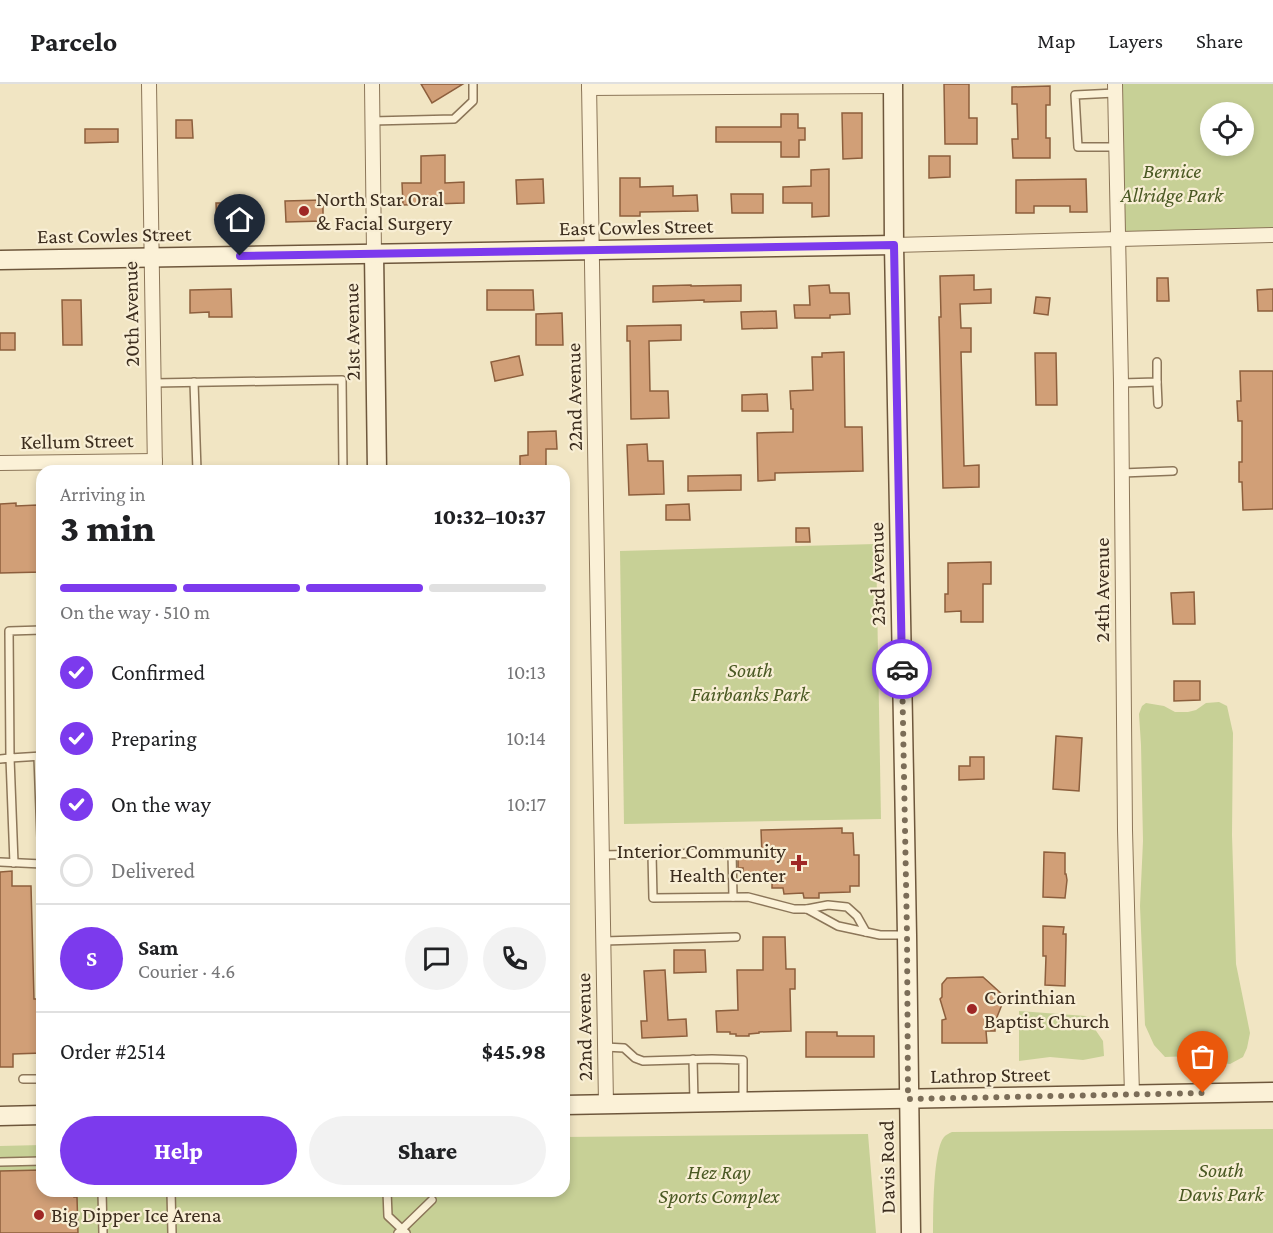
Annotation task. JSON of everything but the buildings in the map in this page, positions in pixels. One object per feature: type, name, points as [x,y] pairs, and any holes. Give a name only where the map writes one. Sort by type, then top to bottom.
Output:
[{"type":"street","name":"20th Avenue","points":[[149,84],[155,465]]},
{"type":"street","name":"21st Avenue","points":[[372,84],[377,465]]},
{"type":"street","points":[[589,86],[893,85]]},
{"type":"street","name":"23rd Avenue","points":[[893,85],[908,1099]]},
{"type":"street","name":"22nd Avenue","points":[[589,86],[606,1104]]},
{"type":"street","name":"24th Avenue","points":[[1115,88],[1121,383],[1125,842],[1132,1095]]},
{"type":"street","name":"East Cowles Street","points":[[0,260],[894,245],[1273,235]]},
{"type":"street","name":"Kellum Street","points":[[0,463],[103,465]]},
{"type":"street","name":"Lathrop Street","points":[[570,1105],[1273,1092]]},
{"type":"street","name":"Davis Road","points":[[908,1099],[911,1233]]},
{"type":"street","points":[[0,1116],[36,1115]]},
{"type":"lane","points":[[372,120],[454,119],[473,101],[472,84]]},
{"type":"lane","points":[[1115,88],[1075,96],[1078,147],[1116,147]]},
{"type":"lane","points":[[1157,362],[1158,404]]},
{"type":"lane","points":[[154,383],[342,380],[343,465]]},
{"type":"lane","points":[[194,382],[197,465]]},
{"type":"lane","points":[[1121,383],[1157,382]]},
{"type":"lane","points":[[1122,473],[1173,471]]},
{"type":"lane","points":[[14,863],[9,631],[36,630]]},
{"type":"lane","points":[[0,759],[36,756]]},
{"type":"lane","points":[[602,855],[732,853],[732,897]]},
{"type":"lane","points":[[652,854],[653,898],[748,897],[794,909],[847,907],[857,916],[866,932]]},
{"type":"lane","points":[[0,862],[36,864]]},
{"type":"lane","points":[[807,909],[838,926],[880,935],[907,935]]},
{"type":"lane","points":[[604,941],[736,937]]},
{"type":"lane","points":[[605,1047],[624,1048],[635,1058],[643,1061],[743,1060],[743,1102]]},
{"type":"lane","points":[[693,1059],[694,1103]]},
{"type":"lane","points":[[23,1079],[36,1079]]},
{"type":"lane","points":[[0,1162],[36,1161]]},
{"type":"lane","points":[[102,1197],[103,1233]]},
{"type":"lane","points":[[171,1197],[172,1233]]},
{"type":"lane","points":[[387,1197],[388,1216],[402,1232],[432,1200]]},
{"type":"green space","name":"Bernice Allridge Park","points":[[1115,84],[1273,84],[1273,235],[1118,239]]},
{"type":"green space","name":"South Fairbanks Park","points":[[876,544],[881,819],[624,824],[620,551]]},
{"type":"green space","points":[[1219,702],[1227,706],[1233,733],[1232,835],[1236,964],[1250,1033],[1243,1057],[1230,1064],[1220,1063],[1208,1057],[1165,1057],[1154,1045],[1145,1025],[1140,906],[1143,841],[1139,714],[1142,706],[1146,703],[1164,706],[1175,712],[1188,712],[1206,703]]},
{"type":"green space","points":[[1019,1011],[1086,1016],[1103,1041],[1104,1056],[1083,1060],[1050,1057],[1019,1061]]},
{"type":"green space","name":"South Davis Park","points":[[1273,1129],[1273,1233],[933,1233],[934,1183],[940,1144],[944,1137],[952,1132]]},
{"type":"green space","name":"Hez Ray Sports Complex","points":[[868,1134],[876,1233],[0,1233],[0,1146],[36,1145],[36,1197],[570,1197],[570,1137]]},
{"type":"way so far","points":[[902,669],[908,1099],[1203,1093]]},
{"type":"place","name":"North Star Oral & Facial Surgery","points":[[304,211]]},
{"type":"place","name":"Interior Community Health Center","points":[[799,863]]},
{"type":"place","name":"Corinthian Baptist Church","points":[[972,1009]]},
{"type":"place","name":"Big Dipper Ice Arena","points":[[39,1215]]},
{"type":"route","points":[[240,256],[894,245],[902,669]]}]
